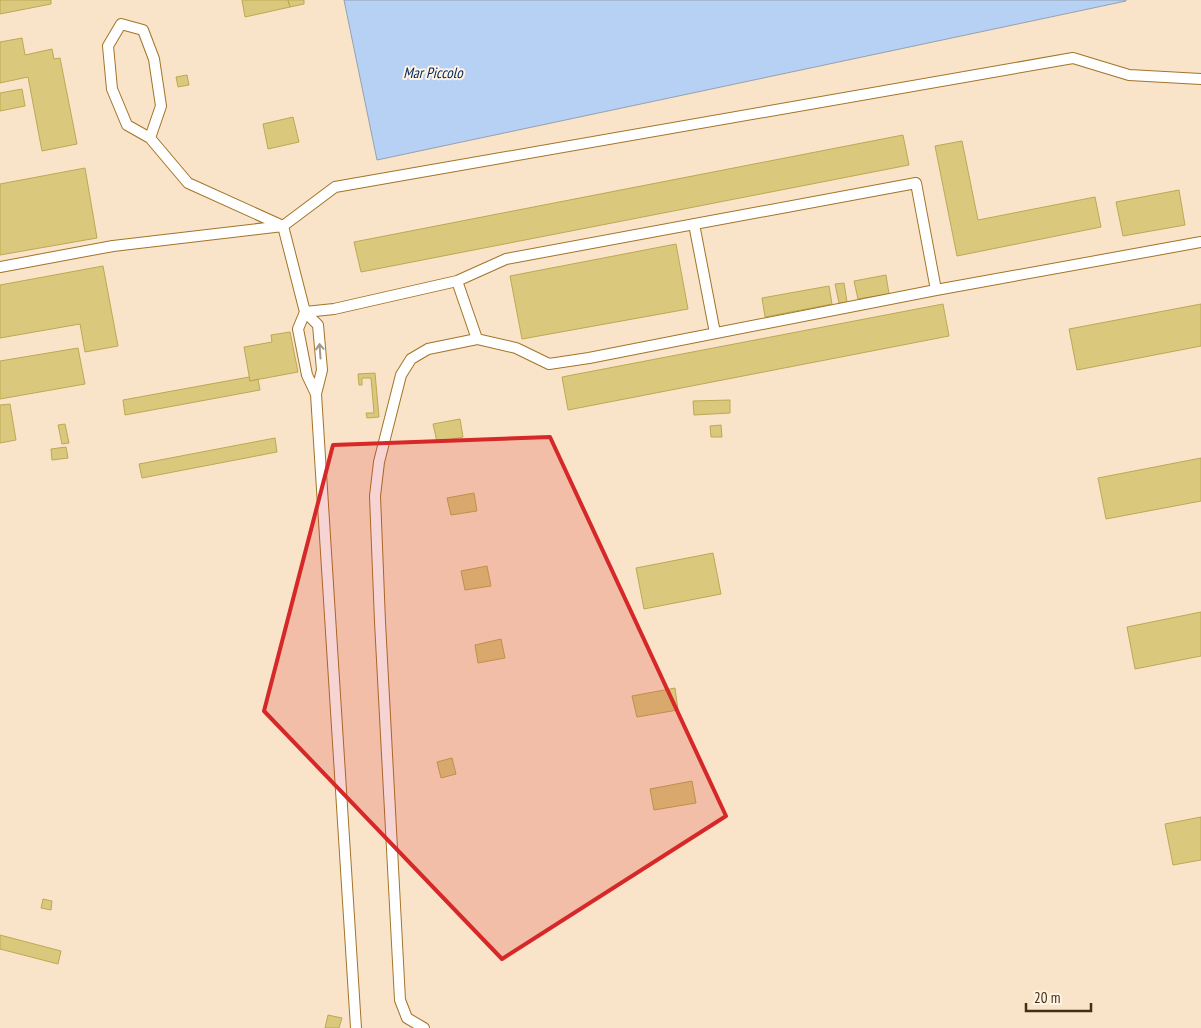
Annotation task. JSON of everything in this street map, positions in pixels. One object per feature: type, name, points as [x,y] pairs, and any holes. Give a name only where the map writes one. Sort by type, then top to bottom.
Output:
[{"type":"lane","points":[[150,138],[161,106],[154,59],[143,30],[120,24],[108,46],[112,89],[127,125],[150,138],[188,182],[283,226]]},
{"type":"lane","points":[[0,267],[113,246],[283,226],[335,188],[1073,58],[1129,75],[1201,79]]},
{"type":"lane","points":[[306,312],[334,309],[457,281],[506,259],[916,183],[936,290]]},
{"type":"lane","points":[[694,224],[715,332]]},
{"type":"lane","points":[[283,226],[306,312],[318,324],[322,370],[316,394],[356,1028]]},
{"type":"lane","points":[[424,1028],[407,1018],[400,1000],[380,622],[376,496],[379,462],[401,375],[411,359],[428,349],[477,338],[516,348],[549,364],[936,290],[1201,242]]},
{"type":"lane","points":[[457,281],[477,338]]},
{"type":"lane","points":[[306,312],[298,329],[307,374],[316,394]]},
{"type":"highlighted area","points":[[550,437],[726,816],[502,959],[264,711],[333,445]]},
{"type":"water","name":"Mar Piccolo","points":[[344,0],[1126,0],[1126,1],[377,160]]},
{"type":"building","points":[[0,0],[51,0],[51,4],[0,14]]},
{"type":"building","points":[[242,0],[288,0],[290,7],[245,17]]},
{"type":"building","points":[[288,0],[304,0],[304,4],[290,7]]},
{"type":"building","points":[[22,38],[25,55],[52,49],[54,59],[60,58],[77,144],[42,151],[28,77],[0,83],[0,42]]},
{"type":"building","points":[[187,75],[189,85],[178,87],[176,77]]},
{"type":"building","points":[[22,89],[25,106],[0,111],[0,93]]},
{"type":"building","points":[[293,117],[299,142],[268,149],[263,124]]},
{"type":"building","points":[[903,135],[909,165],[361,272],[354,242]]},
{"type":"building","points":[[962,141],[978,220],[1095,197],[1101,227],[957,256],[935,146]]},
{"type":"building","points":[[85,168],[97,238],[0,255],[0,184]]},
{"type":"building","points":[[1179,190],[1185,225],[1123,236],[1116,202]]},
{"type":"building","points":[[676,244],[688,309],[522,339],[510,276]]},
{"type":"building","points":[[103,266],[118,346],[85,352],[80,324],[0,338],[0,285]]},
{"type":"building","points":[[886,275],[889,294],[858,299],[854,281]]},
{"type":"building","points":[[844,283],[847,302],[839,303],[835,284]]},
{"type":"building","points":[[829,286],[832,304],[765,317],[762,298]]},
{"type":"building","points":[[943,304],[949,336],[568,410],[562,377]]},
{"type":"building","points":[[1201,304],[1201,346],[1077,370],[1069,329]]},
{"type":"building","points":[[290,332],[298,372],[250,381],[244,347],[272,342],[271,335]]},
{"type":"building","points":[[78,348],[85,384],[0,399],[0,361]]},
{"type":"building","points":[[375,373],[379,417],[367,418],[366,413],[374,413],[371,378],[362,378],[362,385],[359,385],[358,374]]},
{"type":"building","points":[[249,377],[250,381],[258,379],[260,390],[125,415],[123,400]]},
{"type":"building","points":[[730,400],[730,413],[694,415],[693,401]]},
{"type":"building","points":[[10,404],[16,440],[0,443],[0,405]]},
{"type":"building","points":[[460,419],[463,437],[437,442],[433,424]]},
{"type":"building","points":[[65,424],[69,443],[62,444],[58,425]]},
{"type":"building","points":[[721,425],[722,437],[711,437],[710,426]]},
{"type":"building","points":[[275,438],[277,452],[142,478],[139,464]]},
{"type":"building","points":[[66,447],[68,458],[52,460],[51,449]]},
{"type":"building","points":[[1201,458],[1201,501],[1106,519],[1098,478]]},
{"type":"building","points":[[474,493],[477,511],[451,515],[447,498]]},
{"type":"building","points":[[713,553],[721,594],[644,609],[636,568]]},
{"type":"building","points":[[487,566],[491,586],[465,590],[461,571]]},
{"type":"building","points":[[1201,612],[1201,656],[1135,669],[1127,627]]},
{"type":"building","points":[[501,639],[505,658],[478,663],[475,645]]},
{"type":"building","points":[[675,688],[678,710],[637,717],[632,696]]},
{"type":"building","points":[[452,758],[456,774],[441,778],[437,762]]},
{"type":"building","points":[[692,781],[696,803],[654,810],[650,789]]},
{"type":"building","points":[[1201,817],[1201,860],[1173,865],[1165,824]]},
{"type":"building","points":[[43,899],[52,901],[51,910],[41,908]]},
{"type":"building","points":[[0,935],[61,951],[58,964],[0,949]]},
{"type":"building","points":[[328,1015],[342,1018],[339,1028],[325,1028]]}]
